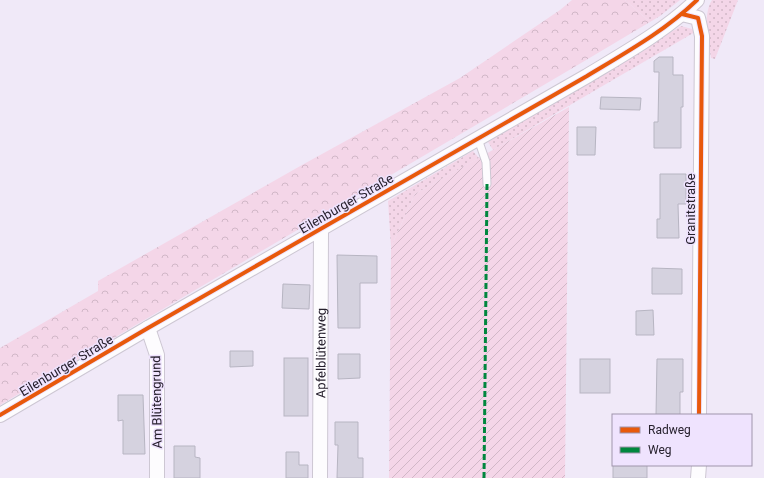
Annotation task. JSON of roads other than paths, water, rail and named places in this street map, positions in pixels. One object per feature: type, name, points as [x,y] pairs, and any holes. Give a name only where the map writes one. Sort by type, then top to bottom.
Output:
[{"type":"street","name":"Eilenburger Straße","points":[[0,415],[148,328],[587,76],[648,38],[682,14],[697,0]]},
{"type":"street","name":"Granitstraße","points":[[682,14],[698,18],[702,36],[699,414]]},
{"type":"street","name":"Apfelblütenweg","points":[[320,478],[321,229]]},
{"type":"street","name":"Am Blütengrund","points":[[148,328],[157,354],[157,478]]},
{"type":"street","points":[[698,478],[699,466]]},
{"type":"lane","points":[[478,139],[486,162],[487,184]]}]
